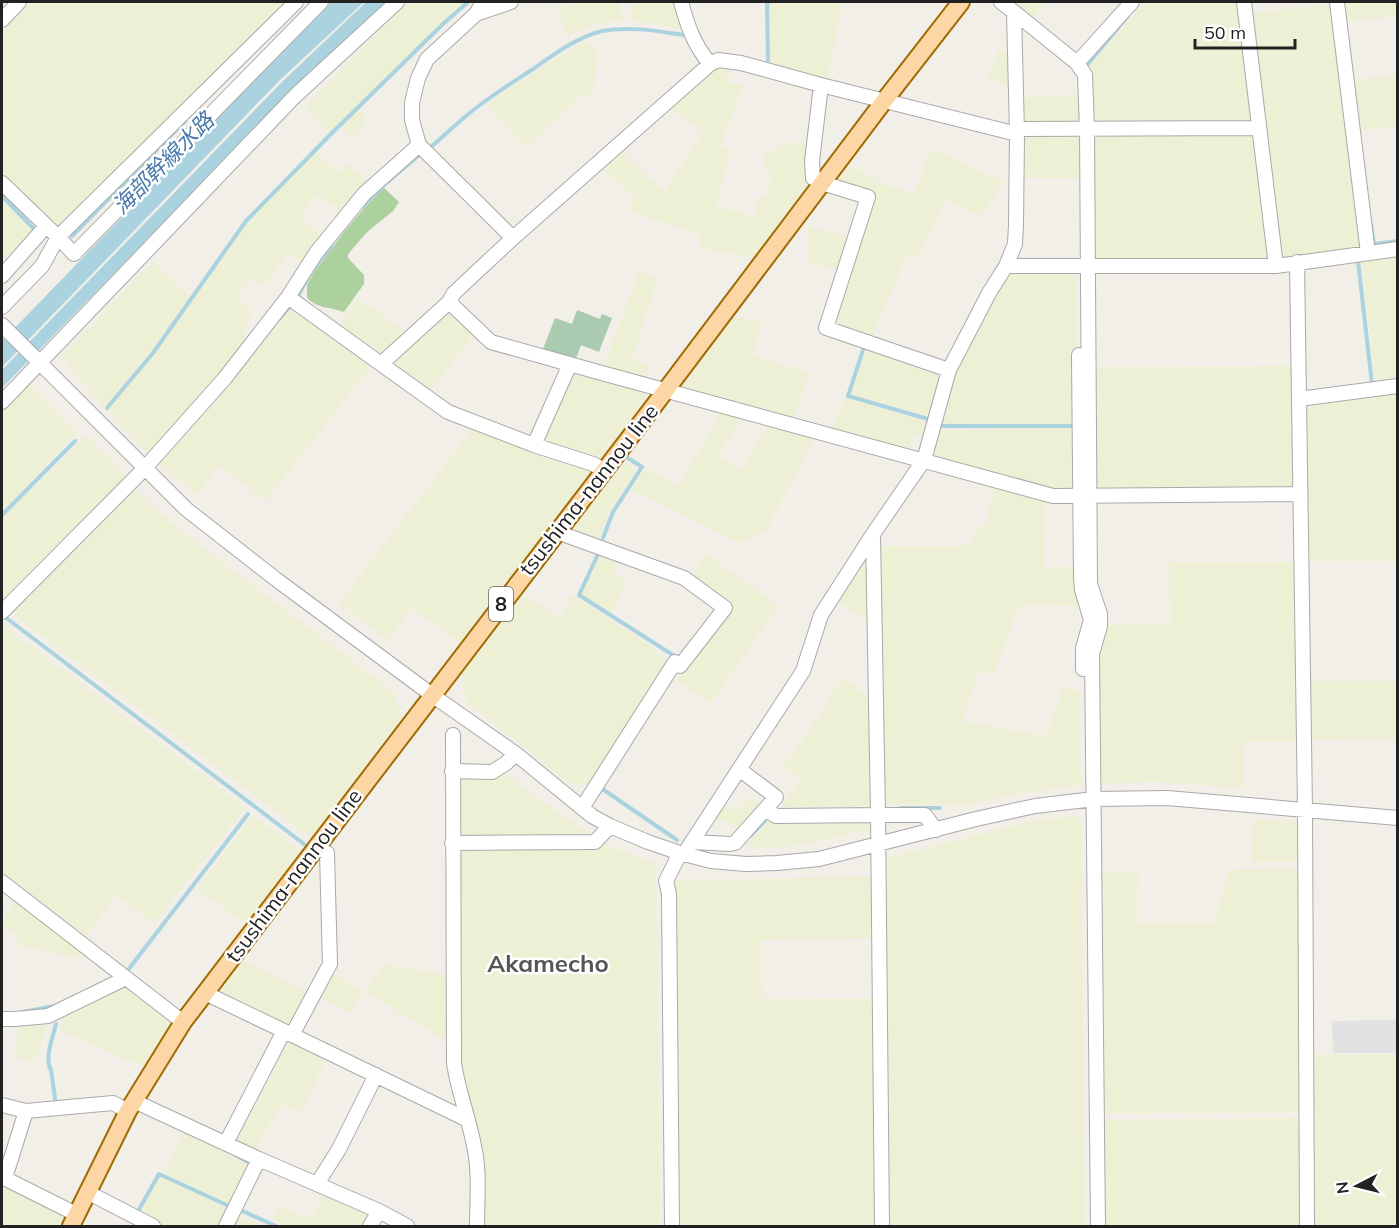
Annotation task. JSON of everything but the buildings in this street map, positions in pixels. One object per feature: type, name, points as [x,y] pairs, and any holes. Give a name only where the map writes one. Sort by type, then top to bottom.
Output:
[{"type":"main road","name":"tsushima-nannou line","points":[[74,1220],[131,1106],[183,1022],[961,2]]},
{"type":"street","points":[[2,20],[19,2]]},
{"type":"street","points":[[2,307],[42,266],[58,237],[296,2]]},
{"type":"street","points":[[2,183],[74,254],[321,2]]},
{"type":"street","points":[[2,402],[38,361],[295,96],[397,2]]},
{"type":"street","points":[[483,2],[476,14],[427,59],[418,78],[412,103],[412,120],[419,145],[513,238]]},
{"type":"street","points":[[476,14],[511,2]]},
{"type":"street","points":[[681,2],[690,33],[700,52],[710,64]]},
{"type":"street","points":[[1001,2],[1077,63],[1085,75],[1087,129],[1083,266],[1085,497],[1090,584],[1100,614],[1100,626],[1092,654],[1089,1227]]},
{"type":"street","points":[[1077,63],[1132,2]]},
{"type":"street","points":[[1244,2],[1276,266]]},
{"type":"street","points":[[1337,2],[1368,253]]},
{"type":"street","points":[[663,1227],[660,896],[666,881],[803,671],[821,615],[924,460],[949,370],[989,293],[1006,266],[1015,244],[1017,131],[1014,12]]},
{"type":"street","points":[[381,364],[449,302],[454,293],[513,238],[710,64],[718,60],[741,63],[1017,131],[1259,128]]},
{"type":"street","points":[[821,84],[812,161],[813,178],[868,197],[826,328],[949,370]]},
{"type":"street","points":[[2,612],[144,469],[225,378],[288,297],[316,253],[364,194],[419,145]]},
{"type":"street","points":[[2,276],[46,226]]},
{"type":"street","points":[[1006,266],[1276,266],[1398,249]]},
{"type":"street","points":[[1297,262],[1305,809],[1307,1227]]},
{"type":"street","points":[[288,297],[448,412],[604,470]]},
{"type":"street","points":[[449,302],[491,342],[1053,496],[1300,494]]},
{"type":"street","points":[[2,325],[186,509],[277,580],[516,754],[592,816],[648,842],[686,850],[711,861],[746,864],[819,859],[1035,806],[1090,799],[1167,798],[1398,818]]},
{"type":"street","points":[[534,445],[570,364]]},
{"type":"street","points":[[1299,399],[1398,386]]},
{"type":"street","points":[[557,532],[684,578],[725,608],[680,666],[675,662],[582,808]]},
{"type":"street","points":[[873,534],[882,1227]]},
{"type":"street","points":[[453,735],[454,1063],[477,1165],[477,1227]]},
{"type":"street","points":[[452,771],[492,772],[516,754]]},
{"type":"street","points":[[686,850],[735,843],[776,797],[739,770]]},
{"type":"street","points":[[1090,799],[1098,1227]]},
{"type":"street","points":[[765,809],[776,816],[925,815],[936,830]]},
{"type":"street","points":[[453,843],[595,842],[610,826]]},
{"type":"street","points":[[225,1143],[330,964],[327,853],[316,846]]},
{"type":"street","points":[[666,881],[669,894],[672,1227]]},
{"type":"street","points":[[2,882],[183,1022]]},
{"type":"street","points":[[2,1019],[48,1016],[126,978]]},
{"type":"street","points":[[205,993],[468,1120]]},
{"type":"street","points":[[317,1184],[339,1149],[376,1075]]},
{"type":"street","points":[[2,1105],[26,1111],[113,1103],[131,1106],[225,1143],[380,1211],[407,1227]]},
{"type":"street","points":[[26,1111],[3,1178],[74,1220]]},
{"type":"street","points":[[226,1227],[260,1159]]},
{"type":"street","points":[[87,1192],[153,1227]]},
{"type":"street","points":[[370,1227],[380,1211]]},
{"type":"green space","points":[[31,2],[286,2],[60,228],[53,228],[2,179],[2,32]]},
{"type":"green space","points":[[408,2],[466,2],[330,133],[305,107]]},
{"type":"green space","points":[[586,2],[620,2],[623,20],[592,25],[567,36],[557,7]]},
{"type":"green space","points":[[630,2],[675,2],[680,28],[630,20]]},
{"type":"green space","points":[[769,2],[843,2],[827,78],[770,64]]},
{"type":"green space","points":[[1007,2],[1045,2],[1032,20]]},
{"type":"green space","points":[[1145,2],[1240,2],[1256,121],[1251,124],[1089,124],[1089,67]]},
{"type":"green space","points":[[1346,2],[1397,2],[1397,16],[1349,22]]},
{"type":"green space","points":[[1333,3],[1361,248],[1279,259],[1248,14]]},
{"type":"green space","points":[[585,41],[598,48],[593,93],[581,96],[526,148],[487,105]]},
{"type":"green space","points":[[999,49],[1010,55],[1011,90],[988,77]]},
{"type":"green space","points":[[720,67],[730,69],[729,83],[743,86],[721,145],[731,151],[716,206],[754,216],[759,197],[765,198],[772,173],[763,170],[765,153],[771,155],[785,142],[811,145],[807,186],[754,257],[699,248],[701,235],[628,211],[634,196],[601,169],[621,151],[662,190],[665,190],[704,133],[669,107],[713,69]]},
{"type":"green space","points":[[1397,74],[1397,126],[1362,131],[1355,80]]},
{"type":"green space","points":[[1080,96],[1081,126],[1023,127],[1021,97]]},
{"type":"green space","points":[[357,109],[366,116],[366,122],[353,138],[340,126]]},
{"type":"green space","points":[[1253,132],[1258,135],[1271,256],[1267,261],[1094,261],[1094,133]]},
{"type":"green space","points":[[1079,134],[1081,136],[1081,178],[1022,178],[1021,140],[1025,135]]},
{"type":"green space","points":[[931,149],[1004,181],[981,216],[946,200],[917,258],[907,255],[871,339],[832,328],[872,196],[838,181],[850,165],[875,178],[875,181],[914,194]]},
{"type":"green space","points":[[316,152],[338,172],[348,164],[369,183],[343,213],[318,194],[299,217],[322,236],[304,265],[288,254],[263,286],[252,279],[236,297],[252,310],[243,336],[244,347],[153,451],[144,450],[107,411],[153,355],[247,222]]},
{"type":"green space","points":[[384,188],[399,202],[393,211],[367,232],[348,254],[348,258],[364,275],[364,284],[344,312],[312,302],[307,298],[307,285],[314,272],[344,232]]},
{"type":"green space","points":[[2,199],[34,232],[2,261]]},
{"type":"green space","points":[[808,227],[851,237],[840,270],[808,263]]},
{"type":"green space","points":[[1397,253],[1397,383],[1376,386],[1361,258]]},
{"type":"green space","points":[[153,261],[190,297],[152,350],[104,408],[61,357]]},
{"type":"green space","points":[[1072,269],[1076,273],[1077,424],[939,424],[951,377],[1006,274],[1013,271]]},
{"type":"green space","points":[[639,271],[658,278],[632,360],[649,366],[645,380],[605,370],[604,366]]},
{"type":"green space","points":[[357,298],[409,334],[385,356],[340,324]]},
{"type":"green space","points":[[290,308],[371,366],[266,501],[219,465],[197,495],[160,464],[227,388]]},
{"type":"green space","points":[[446,310],[474,335],[430,391],[392,362]]},
{"type":"green space","points":[[577,310],[600,319],[602,314],[612,318],[599,352],[581,345],[575,361],[543,349],[555,318],[572,324]]},
{"type":"green space","points":[[735,317],[762,322],[752,356],[809,372],[794,419],[682,389]]},
{"type":"green space","points":[[867,346],[940,371],[941,376],[930,416],[851,395]]},
{"type":"green space","points":[[1294,366],[1295,485],[1290,489],[1098,492],[1094,487],[1093,367]]},
{"type":"green space","points":[[574,372],[643,393],[646,399],[598,459],[540,440]]},
{"type":"green space","points":[[26,380],[77,433],[2,512],[2,406]]},
{"type":"green space","points":[[1397,389],[1397,561],[1308,561],[1304,405]]},
{"type":"green space","points":[[845,398],[930,422],[926,437],[914,434],[909,450],[831,429]]},
{"type":"green space","points":[[721,412],[741,418],[719,456],[742,469],[769,424],[814,437],[767,530],[739,543],[631,489],[645,468],[679,486]]},
{"type":"green space","points":[[474,427],[587,466],[592,472],[461,644],[412,608],[388,641],[339,603]]},
{"type":"green space","points":[[1077,428],[1078,488],[1073,491],[1056,492],[935,459],[933,454],[940,430]]},
{"type":"green space","points":[[85,435],[127,476],[2,603],[2,517]]},
{"type":"green space","points":[[625,462],[636,470],[610,511],[598,540],[573,533],[573,528]]},
{"type":"green space","points":[[995,487],[1045,501],[1044,567],[1077,567],[1077,606],[1020,605],[994,673],[978,673],[962,721],[1046,736],[1063,688],[1079,691],[1081,785],[966,805],[882,804],[879,546],[969,544],[975,538],[979,525],[985,526]]},
{"type":"green space","points":[[134,489],[169,521],[394,693],[402,718],[311,838],[12,613]]},
{"type":"green space","points":[[600,552],[620,559],[614,574],[626,580],[612,614],[581,594]]},
{"type":"green space","points":[[705,553],[779,606],[711,703],[676,680],[731,607],[691,578]]},
{"type":"green space","points":[[864,555],[870,558],[871,623],[834,599]]},
{"type":"green space","points":[[1169,562],[1295,562],[1298,742],[1242,742],[1244,788],[1154,782],[1096,784],[1094,667],[1104,625],[1170,623]]},
{"type":"green space","points":[[522,595],[560,617],[572,595],[654,648],[652,651],[670,663],[591,785],[569,783],[466,702],[461,674]]},
{"type":"green space","points":[[2,624],[245,808],[154,923],[116,894],[85,939],[2,876]]},
{"type":"green space","points":[[845,678],[871,701],[873,800],[870,806],[784,807],[782,803],[801,780],[783,766],[829,703],[828,695]]},
{"type":"green space","points":[[1309,681],[1397,681],[1397,739],[1309,740]]},
{"type":"green space","points":[[503,772],[587,831],[583,839],[456,837],[456,782],[462,778]]},
{"type":"green space","points":[[749,797],[760,806],[739,830],[714,816],[722,803],[736,811]]},
{"type":"green space","points":[[253,815],[297,848],[297,857],[246,924],[197,889]]},
{"type":"green space","points":[[1077,816],[1081,820],[1085,1226],[885,1226],[883,859],[1031,821]]},
{"type":"green space","points":[[771,819],[872,821],[873,828],[813,843],[781,848],[747,847],[746,845]]},
{"type":"green space","points":[[1253,819],[1295,822],[1298,826],[1298,857],[1295,862],[1252,862]]},
{"type":"green space","points":[[605,843],[656,863],[660,1226],[482,1226],[461,1070],[456,850],[583,846]]},
{"type":"green space","points":[[1296,869],[1299,871],[1301,1108],[1298,1112],[1103,1114],[1098,872],[1138,872],[1137,923],[1214,923],[1229,870]]},
{"type":"green space","points":[[875,876],[875,938],[761,940],[762,999],[876,998],[878,1226],[676,1226],[672,887],[675,881]]},
{"type":"green space","points":[[15,899],[82,950],[78,958],[16,945],[19,935],[2,924]]},
{"type":"green space","points":[[244,960],[307,993],[288,1029],[218,995]]},
{"type":"green space","points":[[383,964],[439,974],[449,973],[450,1043],[366,992]]},
{"type":"green space","points":[[330,972],[364,991],[350,1012],[318,996]]},
{"type":"green space","points":[[126,986],[172,1020],[170,1027],[144,1067],[60,1031],[64,1016]]},
{"type":"green space","points":[[47,1024],[38,1057],[32,1062],[14,1057],[19,1026]]},
{"type":"green space","points":[[290,1040],[327,1058],[300,1113],[281,1104],[256,1149],[237,1140]]},
{"type":"green space","points":[[1397,1054],[1397,1226],[1313,1226],[1312,1055]]},
{"type":"green space","points":[[1297,1118],[1301,1123],[1302,1226],[1101,1226],[1102,1120]]},
{"type":"green space","points":[[185,1131],[224,1148],[222,1152],[250,1165],[230,1204],[165,1174]]},
{"type":"green space","points":[[160,1176],[231,1210],[223,1226],[159,1226],[139,1212]]},
{"type":"green space","points":[[6,1186],[63,1211],[66,1220],[63,1226],[2,1226],[2,1198]]},
{"type":"green space","points":[[323,1194],[372,1216],[366,1226],[285,1226],[272,1220],[280,1205],[311,1219]]},
{"type":"green space","points":[[238,1216],[261,1226],[233,1226]]},
{"type":"shaded area","points":[[1397,1020],[1397,1053],[1333,1053],[1332,1021]]},
{"type":"water","points":[[331,2],[364,2],[281,79],[2,367],[2,341]]},
{"type":"water","points":[[366,2],[387,2],[291,92],[2,388],[2,370],[283,81]]},
{"type":"waterway","points":[[107,408],[153,353],[246,221],[331,134],[468,2]]},
{"type":"waterway","points":[[767,2],[768,61]]},
{"type":"waterway","points":[[1088,64],[1128,16]]},
{"type":"waterway","points":[[431,147],[486,100],[557,52],[583,38],[602,31],[622,29],[684,35]]},
{"type":"waterway","name":"海部幹線水路","points":[[72,236],[185,121]]},
{"type":"waterway","points":[[362,207],[418,156]]},
{"type":"waterway","points":[[2,196],[33,228]]},
{"type":"waterway","points":[[1371,225],[1374,244],[1398,241]]},
{"type":"waterway","points":[[304,301],[298,296],[311,272],[331,246]]},
{"type":"waterway","points":[[1358,261],[1372,384]]},
{"type":"waterway","points":[[280,318],[290,306],[293,308]]},
{"type":"waterway","points":[[864,347],[848,396],[928,419]]},
{"type":"waterway","points":[[942,426],[1076,426]]},
{"type":"waterway","points":[[2,515],[75,441]]},
{"type":"waterway","points":[[603,538],[613,512],[642,467],[628,458]]},
{"type":"waterway","points":[[599,552],[579,595],[676,657]]},
{"type":"waterway","points":[[5,617],[304,844]]},
{"type":"waterway","points":[[603,785],[601,788],[677,840]]},
{"type":"waterway","points":[[901,808],[940,808]]},
{"type":"waterway","points":[[128,970],[248,814]]},
{"type":"waterway","points":[[750,836],[765,821]]},
{"type":"waterway","points":[[23,1012],[54,1006]]},
{"type":"waterway","points":[[56,1024],[48,1060],[56,1105]]},
{"type":"waterway","points":[[237,1156],[252,1165]]},
{"type":"waterway","points":[[137,1213],[159,1174],[231,1207]]},
{"type":"waterway","points":[[240,1210],[276,1226]]},
{"type":"district","name":"Akamecho","points":[[548,964]]}]
